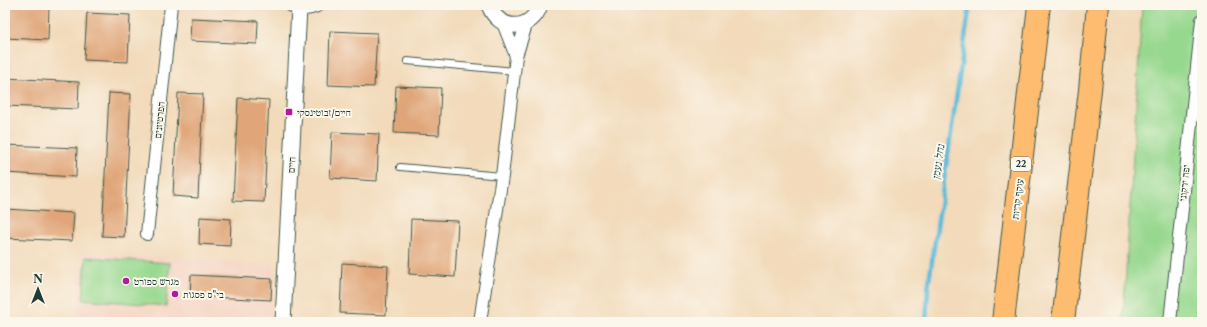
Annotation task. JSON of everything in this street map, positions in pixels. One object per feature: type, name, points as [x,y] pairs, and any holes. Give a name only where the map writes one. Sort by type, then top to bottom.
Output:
[{"type":"highway","name":"עוקף קריות","points":[[1003,322],[1039,5]]},
{"type":"highway","points":[[1063,322],[1090,90],[1098,5]]},
{"type":"highway","points":[[1090,90],[1107,5]]},
{"type":"street","name":"הפרטיזנים","points":[[147,234],[172,5]]},
{"type":"street","points":[[296,6],[308,8],[316,5]]},
{"type":"street","points":[[487,7],[496,18],[503,23],[520,25],[535,16],[540,5]]},
{"type":"street","name":"חיים","points":[[283,322],[296,6]]},
{"type":"street","name":"יפה ירקוני","points":[[1170,322],[1199,81],[1202,20]]},
{"type":"street","points":[[480,322],[502,176],[516,56],[527,22]]},
{"type":"street","points":[[503,23],[516,56]]},
{"type":"lane","points":[[407,61],[515,71]]},
{"type":"lane","points":[[400,167],[502,176]]},
{"type":"shaded area","name":"בי\"ס פסגות","points":[[80,252],[275,265],[271,322],[75,322]]},
{"type":"green space","points":[[1142,5],[1202,5],[1202,322],[1123,322]]},
{"type":"green space","name":"מגרש ספורט","points":[[86,257],[170,263],[166,306],[83,299]]},
{"type":"building","points":[[5,5],[49,5],[48,40],[5,38]]},
{"type":"building","points":[[87,13],[130,15],[128,62],[84,60]]},
{"type":"building","points":[[191,18],[258,21],[257,44],[190,41]]},
{"type":"building","points":[[330,31],[377,33],[374,87],[328,85]]},
{"type":"building","points":[[5,78],[79,82],[78,109],[5,106]]},
{"type":"building","points":[[396,86],[441,88],[439,135],[394,133]]},
{"type":"building","points":[[109,93],[131,94],[124,237],[102,236]]},
{"type":"building","points":[[178,93],[203,94],[198,198],[173,196]]},
{"type":"building","points":[[238,98],[269,100],[264,202],[233,201]]},
{"type":"building","points":[[332,132],[379,134],[377,181],[330,178]]},
{"type":"building","points":[[5,145],[77,148],[76,177],[5,173]]},
{"type":"building","points":[[5,209],[74,213],[72,241],[5,238]]},
{"type":"building","points":[[200,217],[231,219],[230,246],[199,244]]},
{"type":"building","points":[[411,219],[458,221],[455,277],[409,274]]},
{"type":"building","points":[[342,263],[388,266],[386,315],[340,313]]},
{"type":"building","points":[[191,275],[272,279],[271,300],[190,296]]},
{"type":"waterway","name":"נחל נעמן","points":[[926,322],[928,288],[970,5]]},
{"type":"place","name":"חיים/זבוטינסקי","points":[[289,112]]},
{"type":"place","name":"מגרש ספורט","points":[[126,281]]},
{"type":"place","name":"בי\"ס פסגות","points":[[175,294]]}]
